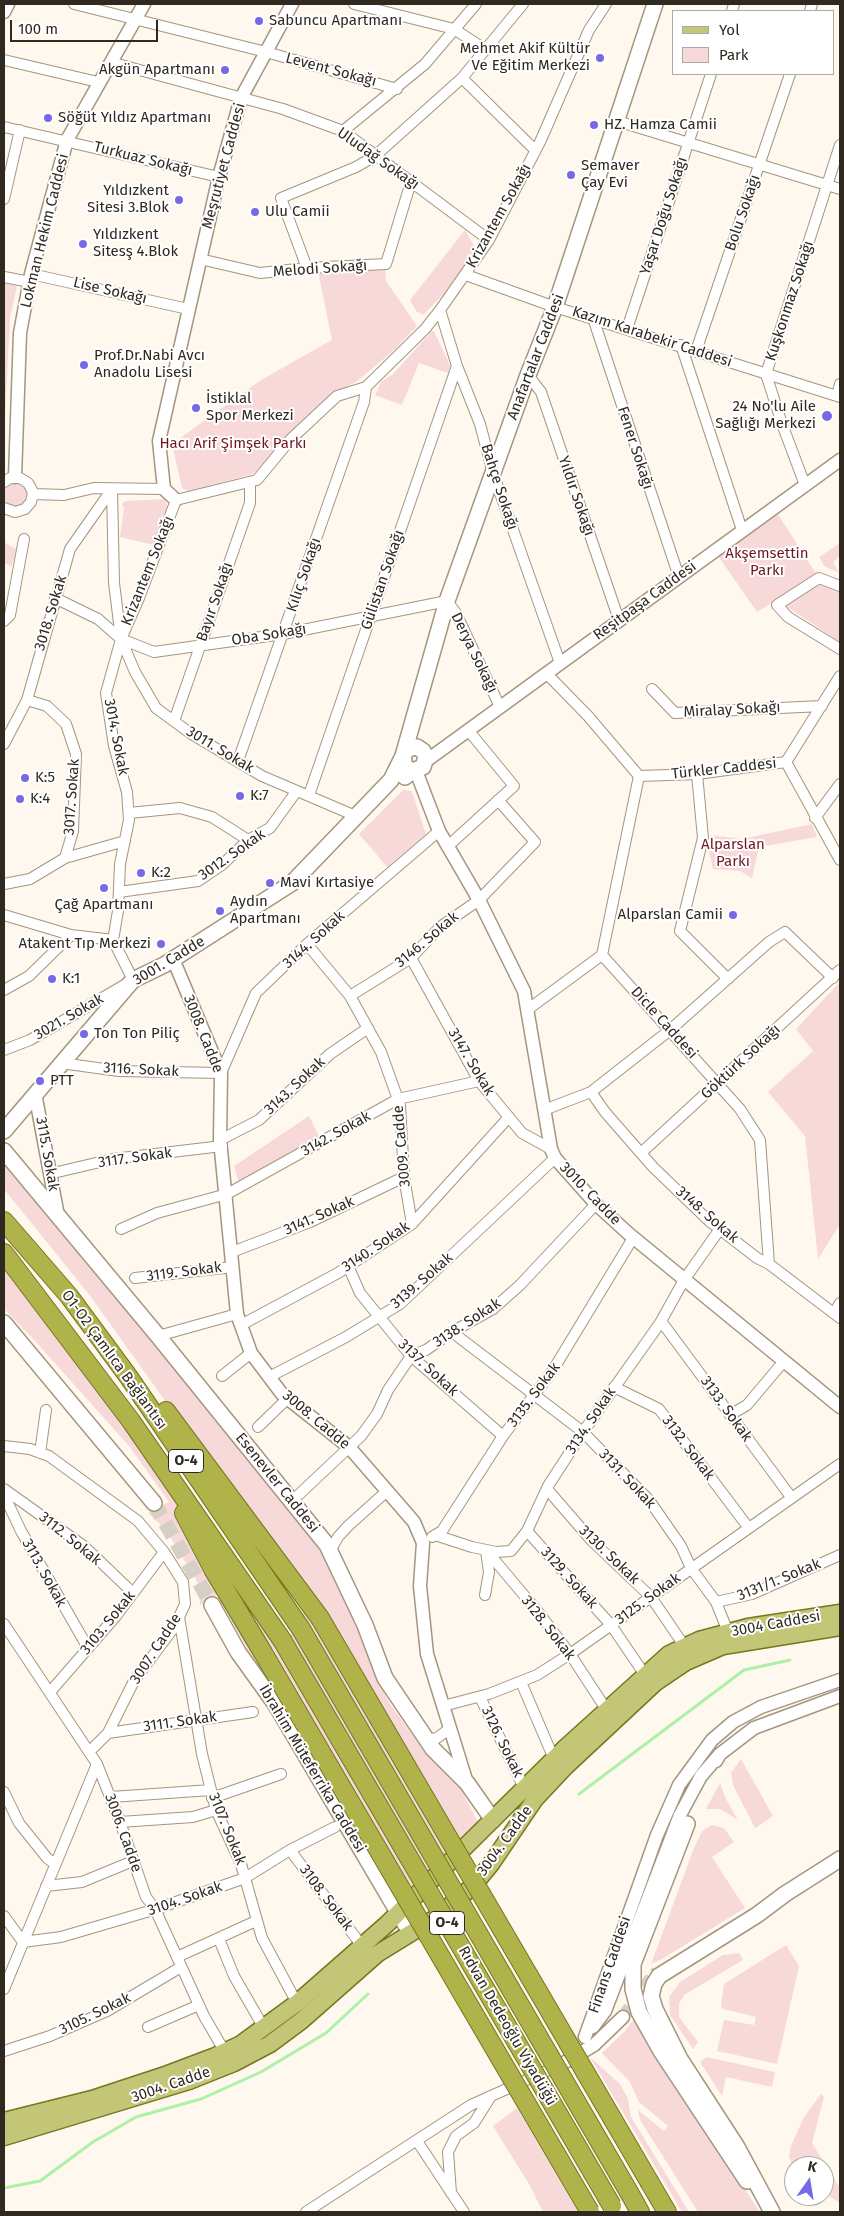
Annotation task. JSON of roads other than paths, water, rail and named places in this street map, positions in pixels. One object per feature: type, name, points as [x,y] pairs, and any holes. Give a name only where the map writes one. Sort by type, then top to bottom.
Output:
[{"type":"highway","name":"O1-O2 Çamlıca Bağlantısı","points":[[4,1221],[68,1296],[128,1376],[300,1629]]},
{"type":"highway","name":"O1-O2 Çamlıca Bağlantısı","points":[[4,1253],[160,1463],[282,1640]]},
{"type":"highway","points":[[4,1262],[45,1307]]},
{"type":"highway","points":[[68,1296],[126,1358],[320,1618],[667,2212]]},
{"type":"highway","points":[[160,1463],[196,1536],[262,1651],[590,2212]]},
{"type":"highway","name":"Rıdvan Dedeoğlu Viyadüğü","points":[[300,1629],[640,2212]]},
{"type":"highway","name":"Rıdvan Dedeoğlu Viyadüğü","points":[[282,1640],[613,2209]]},
{"type":"main road","name":"Anafartalar Caddesi","points":[[403,755],[417,711],[446,601],[528,375],[555,307],[655,4]]},
{"type":"main road","name":"Anafartalar Caddesi","points":[[417,711],[420,721],[421,761]]},
{"type":"main road","name":"3010. Cadde","points":[[403,755],[405,767],[421,761]]},
{"type":"main road","points":[[358,817],[391,780],[403,755]]},
{"type":"main road","points":[[358,817],[421,761]]},
{"type":"main road","name":"3001. Cadde","points":[[5,1130],[133,980],[173,959],[292,883],[358,817]]},
{"type":"main road","name":"Esenevler Caddesi","points":[[4,1151],[158,1336],[292,1501],[330,1552],[365,1625],[385,1678],[427,1740],[467,1782],[499,1828],[504,1843]]},
{"type":"main road","points":[[4,1324],[154,1503]]},
{"type":"main road","name":"İbrahim Müteferrika Caddesi","points":[[212,1605],[238,1652],[276,1705],[405,1924],[415,1929]]},
{"type":"main road","name":"3004 Caddesi","points":[[685,1647],[748,1627],[840,1613]]},
{"type":"main road","name":"3004. Cadde","points":[[4,2137],[189,2082],[234,2063],[270,2044],[301,2021],[377,1954],[415,1929],[438,1917],[472,1886],[491,1864],[535,1799],[565,1767],[655,1683],[686,1662],[723,1646],[840,1627]]},
{"type":"main road","name":"3004. Cadde","points":[[4,2122],[92,2099],[168,2074],[225,2052],[264,2028],[297,2004],[399,1913],[606,1709],[669,1654],[685,1647]]},
{"type":"main road","points":[[687,1824],[633,1964],[633,1989],[639,2012],[661,2051],[735,2166],[772,2212]]},
{"type":"main road","points":[[772,2212],[737,2147],[680,2059],[655,2009],[651,1996],[654,1984],[659,1976],[757,1915],[785,1894],[840,1859]]},
{"type":"street","points":[[4,12],[8,4]]},
{"type":"street","name":"Levent Sokağı","points":[[74,4],[266,52],[396,88]]},
{"type":"street","name":"Lokman Hekim Caddesi","points":[[10,479],[20,333],[31,278],[67,140],[98,82],[144,4]]},
{"type":"street","name":"Meşrutiyet Caddesi","points":[[164,489],[159,441],[219,177],[241,98],[292,4]]},
{"type":"street","points":[[354,4],[454,30],[486,50]]},
{"type":"street","points":[[343,132],[425,64],[476,4]]},
{"type":"street","points":[[307,268],[281,198],[356,167],[375,156],[462,78],[523,4]]},
{"type":"street","name":"Krizantem Sokağı","points":[[121,639],[139,598],[176,500],[257,480],[290,440],[337,396],[366,387],[425,329],[466,276],[488,240],[535,150],[589,30],[606,4]]},
{"type":"street","points":[[4,60],[98,82]]},
{"type":"street","name":"Uludağ Sokağı","points":[[110,62],[283,110],[343,132],[488,240]]},
{"type":"street","name":"Yaşar Doğu Sokağı","points":[[627,329],[711,75]]},
{"type":"street","name":"Bolu Sokağı","points":[[696,351],[790,75]]},
{"type":"street","points":[[462,78],[535,150]]},
{"type":"street","points":[[617,121],[840,189]]},
{"type":"street","name":"Turkuaz Sokağı","points":[[4,127],[67,140],[219,177]]},
{"type":"street","points":[[4,198],[20,130]]},
{"type":"street","name":"Kuşkonmaz Sokağı","points":[[805,485],[766,374],[840,145]]},
{"type":"street","name":"Melodi Sokağı","points":[[200,259],[260,273],[307,268],[386,264],[411,182]]},
{"type":"street","name":"Kazım Karabekir Caddesi","points":[[466,276],[555,307],[681,345],[838,396]]},
{"type":"street","name":"Lise Sokağı","points":[[4,277],[31,278],[188,309]]},
{"type":"street","name":"Bahçe Sokağı","points":[[440,310],[457,366],[480,424],[493,473],[560,663]]},
{"type":"street","name":"Fener Sokağı","points":[[593,318],[679,577]]},
{"type":"street","points":[[681,345],[742,530]]},
{"type":"street","name":"Gülistan Sokağı","points":[[309,795],[457,366]]},
{"type":"street","name":"Yıldır Sokağı","points":[[528,375],[541,392],[619,620]]},
{"type":"street","points":[[838,396],[840,384]]},
{"type":"street","name":"Kılıç Sokağı","points":[[238,761],[364,402],[366,387]]},
{"type":"street","name":"Reşitpaşa Caddesi","points":[[421,761],[450,743],[840,460]]},
{"type":"street","points":[[4,509],[15,512],[25,509],[31,502],[32,494],[28,483],[10,479]]},
{"type":"street","name":"Bayır Sokağı","points":[[174,721],[250,503],[250,483]]},
{"type":"street","points":[[32,494],[64,495],[94,488],[112,490],[164,489],[176,500]]},
{"type":"street","name":"3018. Sokak","points":[[4,744],[27,700],[70,549],[112,490]]},
{"type":"street","name":"3014. Sokak","points":[[112,490],[114,584],[121,639],[106,693],[114,746],[127,792],[128,813],[120,864],[119,892],[113,940]]},
{"type":"street","points":[[4,621],[10,615],[24,539]]},
{"type":"street","points":[[840,586],[819,578],[777,605],[788,617],[840,649]]},
{"type":"street","points":[[55,598],[98,619],[121,639]]},
{"type":"street","name":"Oba Sokağı","points":[[121,639],[154,652],[283,634],[446,601]]},
{"type":"street","name":"Derya Sokağı","points":[[446,601],[456,613],[500,706]]},
{"type":"street","name":"3011. Sokak","points":[[121,639],[136,672],[156,708],[238,761],[296,792],[309,795],[358,817]]},
{"type":"street","points":[[527,1010],[602,954],[639,776],[588,716],[546,673]]},
{"type":"street","name":"Türkler Caddesi","points":[[639,776],[697,774],[786,762],[840,676]]},
{"type":"street","name":"Miralay Sokağı","points":[[652,689],[675,713],[822,706]]},
{"type":"street","name":"3017. Sokak","points":[[27,700],[48,706],[66,724],[76,754],[72,831],[65,858]]},
{"type":"street","points":[[448,847],[514,786],[468,730]]},
{"type":"street","name":"3010. Cadde","points":[[421,761],[433,815],[439,831],[479,900],[524,991],[553,1154],[596,1204],[633,1238],[840,1407]]},
{"type":"street","points":[[786,762],[815,818],[840,860]]},
{"type":"street","points":[[697,774],[703,838],[680,931],[728,979]]},
{"type":"street","points":[[815,818],[840,784]]},
{"type":"street","name":"3012. Sokak","points":[[119,892],[198,881],[223,864],[248,840],[270,828],[296,792]]},
{"type":"street","name":"3146. Sokak","points":[[350,996],[411,958],[440,927],[479,900],[535,842],[498,800]]},
{"type":"street","points":[[128,813],[180,808],[212,817],[248,840]]},
{"type":"street","name":"3144. Sokak","points":[[221,1073],[256,993],[307,944],[439,831]]},
{"type":"street","points":[[4,884],[30,879],[65,858],[125,841]]},
{"type":"street","points":[[4,915],[71,935],[113,940],[133,980]]},
{"type":"street","points":[[544,1110],[591,1092],[670,1030],[769,942],[785,932],[833,978]]},
{"type":"street","points":[[4,990],[29,976],[71,935]]},
{"type":"street","name":"3009. Cadde","points":[[307,944],[350,996],[381,1052],[398,1100],[404,1177],[412,1224]]},
{"type":"street","name":"Dicle Caddesi","points":[[602,954],[740,1108],[760,1140],[769,1264]]},
{"type":"street","name":"3147. Sokak","points":[[411,958],[479,1080],[522,1133],[553,1154]]},
{"type":"street","name":"3008. Cadde","points":[[173,959],[221,1073],[221,1143],[233,1267],[239,1319],[251,1353],[288,1398],[349,1447],[414,1522],[423,1543],[420,1586],[427,1654],[467,1782]]},
{"type":"street","name":"Göktürk Sokağı","points":[[641,1153],[840,970]]},
{"type":"street","name":"3021. Sokak","points":[[4,1050],[30,1040],[133,980]]},
{"type":"street","name":"3143. Sokak","points":[[221,1143],[259,1120],[330,1054],[368,1028]]},
{"type":"street","name":"3116. Sokak","points":[[61,1063],[119,1071],[221,1073]]},
{"type":"street","name":"3142. Sokak","points":[[121,1229],[158,1212],[227,1194],[398,1100],[479,1080]]},
{"type":"street","name":"3148. Sokak","points":[[591,1092],[604,1112],[641,1153],[720,1229],[837,1316]]},
{"type":"street","name":"3115. Sokak","points":[[35,1093],[58,1216]]},
{"type":"street","name":"3140. Sokak","points":[[158,1336],[239,1319],[348,1266],[412,1224],[509,1117]]},
{"type":"street","name":"3117. Sokak","points":[[49,1174],[113,1159],[221,1143]]},
{"type":"street","name":"3139. Sokak","points":[[269,1377],[346,1337],[400,1304],[553,1154]]},
{"type":"street","name":"3141. Sokak","points":[[232,1252],[310,1222],[404,1177]]},
{"type":"street","name":"3138. Sokak","points":[[292,1501],[361,1436],[377,1414],[388,1390],[411,1356],[426,1350],[452,1332],[493,1309],[520,1285],[596,1204]]},
{"type":"street","name":"3134. Sokak","points":[[435,1535],[486,1550],[512,1551],[527,1531],[547,1489],[583,1432],[662,1321],[684,1280],[720,1229]]},
{"type":"street","name":"3135. Sokak","points":[[423,1543],[442,1531],[503,1436],[534,1396],[581,1328],[633,1238]]},
{"type":"street","name":"3137. Sokak","points":[[348,1266],[360,1293],[411,1356],[503,1436]]},
{"type":"street","name":"3119. Sokak","points":[[135,1278],[233,1267]]},
{"type":"street","points":[[837,1316],[840,1303]]},
{"type":"street","name":"3133. Sokak","points":[[662,1321],[791,1497]]},
{"type":"street","name":"3131. Sokak","points":[[452,1332],[583,1432],[650,1500],[681,1546],[691,1568],[716,1602],[728,1632]]},
{"type":"street","points":[[222,1376],[251,1353]]},
{"type":"street","points":[[730,1415],[747,1404],[784,1361]]},
{"type":"street","name":"3132. Sokak","points":[[614,1387],[659,1409],[748,1527]]},
{"type":"street","points":[[258,1427],[288,1398]]},
{"type":"street","points":[[40,1453],[46,1410]]},
{"type":"street","name":"3007. Cadde","points":[[4,1446],[40,1453],[73,1472],[138,1521],[164,1552],[183,1582],[185,1604],[175,1626],[134,1681],[108,1733],[90,1750]]},
{"type":"street","name":"3125. Sokak","points":[[442,1706],[480,1696],[537,1675],[611,1626],[748,1527],[840,1464]]},
{"type":"street","name":"3112. Sokak","points":[[4,1489],[85,1547],[133,1593]]},
{"type":"street","name":"3130. Sokak","points":[[547,1489],[592,1541],[628,1572],[651,1597],[685,1647]]},
{"type":"street","points":[[330,1552],[338,1537],[348,1526],[387,1491]]},
{"type":"street","name":"3113. Sokak","points":[[4,1495],[25,1539],[88,1648]]},
{"type":"street","name":"3129. Sokak","points":[[527,1531],[611,1626],[645,1675]]},
{"type":"street","points":[[485,1595],[489,1572],[486,1550]]},
{"type":"street","name":"3128. Sokak","points":[[486,1550],[570,1654],[606,1709]]},
{"type":"street","name":"3103. Sokak","points":[[50,1692],[133,1593],[164,1552]]},
{"type":"street","name":"3131/1. Sokak","points":[[716,1602],[752,1594],[840,1555]]},
{"type":"street","name":"3107. Sokak","points":[[179,1616],[202,1754],[216,1810],[245,1878],[262,1938],[297,2004]]},
{"type":"street","name":"3006. Cadde","points":[[4,1624],[90,1750],[111,1798],[146,1897],[155,1909],[198,2005],[225,2052]]},
{"type":"street","name":"Finans Caddesi","points":[[585,2037],[654,1844],[679,1785],[712,1740],[733,1722],[761,1707],[840,1680]]},
{"type":"street","points":[[521,1682],[554,1759]]},
{"type":"street","name":"3126. Sokak","points":[[480,1696],[524,1788]]},
{"type":"street","name":"Finans Caddesi","points":[[585,2037],[605,2010],[680,1815],[701,1776],[720,1754],[754,1728],[840,1696]]},
{"type":"street","name":"3111. Sokak","points":[[108,1733],[253,1712]]},
{"type":"street","points":[[427,1740],[438,1738],[449,1729]]},
{"type":"street","name":"Finans Caddesi","points":[[687,1824],[702,1785],[720,1754]]},
{"type":"street","points":[[4,1988],[97,1764]]},
{"type":"street","points":[[111,1798],[212,1794],[282,1774]]},
{"type":"street","points":[[4,1792],[19,1823],[47,1858],[55,1864]]},
{"type":"street","points":[[120,1822],[193,1816],[216,1810]]},
{"type":"street","name":"3104. Sokak","points":[[23,1942],[61,1937],[155,1909],[245,1878],[290,1850],[335,1826]]},
{"type":"street","name":"3108. Sokak","points":[[290,1850],[362,1946]]},
{"type":"street","points":[[46,1886],[82,1882],[134,1861]]},
{"type":"street","points":[[663,1965],[754,1910],[785,1894]]},
{"type":"street","points":[[4,1916],[23,1942]]},
{"type":"street","name":"3105. Sokak","points":[[4,2050],[50,2036],[107,2011],[179,1962],[219,1939],[256,1921]]},
{"type":"street","points":[[219,1939],[234,1976],[264,2028]]},
{"type":"street","points":[[148,2027],[198,2005]]},
{"type":"street","points":[[306,2212],[471,2105],[567,2061],[594,2045],[623,2017]]},
{"type":"street","points":[[567,2061],[585,2037]]},
{"type":"street","points":[[451,2192],[448,2152],[456,2136],[474,2123],[491,2096]]},
{"type":"street","points":[[416,2141],[464,2212]]},
{"type":"waterway","points":[[579,1794],[744,1670],[790,1660]]},
{"type":"waterway","points":[[4,2188],[40,2181],[93,2142],[136,2117],[201,2099],[261,2072],[326,2033],[368,1994]]},
{"type":"tunnel","points":[[154,1503],[212,1605]]},
{"type":"tunnel","points":[[623,2017],[637,1995],[657,1971]]},
{"type":"place","name":"Sabuncu Apartmanı","points":[[259,21]]},
{"type":"place","name":"Mehmet Akif Kültür Ve Eğitim Merkezi","points":[[600,58]]},
{"type":"place","name":"Akgün Apartmanı","points":[[225,70]]},
{"type":"place","name":"Söğüt Yıldız Apartmanı","points":[[48,118]]},
{"type":"place","name":"HZ. Hamza Camii","points":[[594,125]]},
{"type":"place","name":"Semaver Çay Evi","points":[[571,175]]},
{"type":"place","name":"Yıldızkent Sitesi 3.Blok","points":[[179,200]]},
{"type":"place","name":"Ulu Camii","points":[[255,212]]},
{"type":"place","name":"Yıldızkent Sitesş 4.Blok","points":[[83,244]]},
{"type":"place","name":"Prof.Dr.Nabi Avcı Anadolu Lisesi","points":[[84,365]]},
{"type":"place","name":"İstiklal Spor Merkezi","points":[[196,408]]},
{"type":"place","name":"24 No'lu Aile Sağlığı Merkezi","points":[[827,416]]},
{"type":"place","name":"K:5","points":[[25,778]]},
{"type":"place","name":"K:7","points":[[240,796]]},
{"type":"place","name":"K:4","points":[[20,799]]},
{"type":"place","name":"K:2","points":[[141,873]]},
{"type":"place","name":"Mavi Kırtasiye","points":[[270,883]]},
{"type":"place","name":"Çağ Apartmanı","points":[[104,888]]},
{"type":"place","name":"Aydın Apartmanı","points":[[220,911]]},
{"type":"place","name":"Alparslan Camii","points":[[733,915]]},
{"type":"place","name":"Atakent Tıp Merkezi","points":[[161,944]]},
{"type":"place","name":"K:1","points":[[52,979]]},
{"type":"place","name":"Ton Ton Piliç","points":[[84,1034]]},
{"type":"place","name":"PTT","points":[[40,1081]]},
{"type":"park label","name":"Hacı Arif Şimşek Parkı","points":[[233,444]]},
{"type":"park label","name":"Akşemsettin Parkı","points":[[767,562]]},
{"type":"park label","name":"Alparslan Parkı","points":[[733,854]]}]
